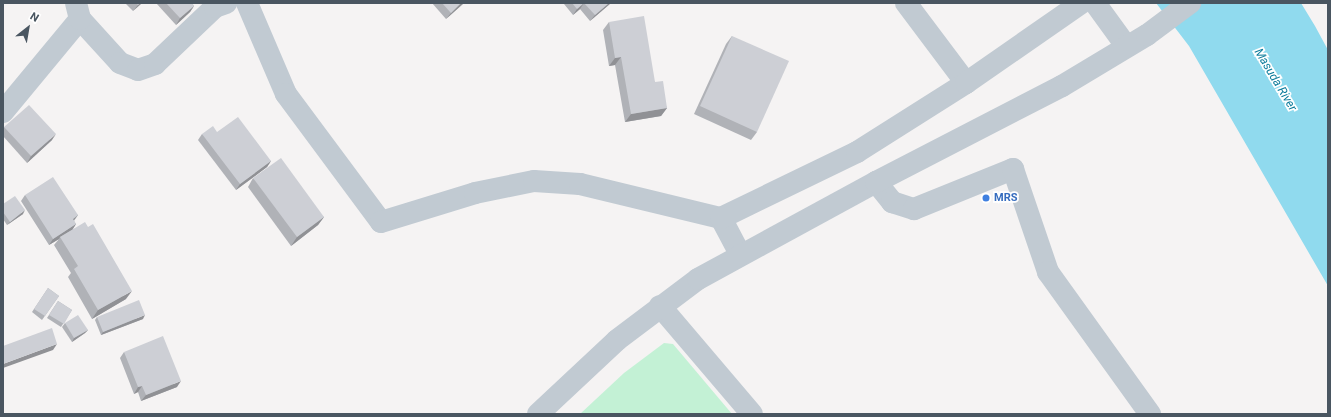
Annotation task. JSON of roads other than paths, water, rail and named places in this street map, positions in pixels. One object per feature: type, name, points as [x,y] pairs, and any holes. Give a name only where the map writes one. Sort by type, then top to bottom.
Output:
[{"type":"street","points":[[3,112],[78,11],[120,62],[138,70],[156,64],[215,7],[226,3]]},
{"type":"street","points":[[246,3],[286,94],[381,222],[475,193],[534,181],[580,184],[721,218],[857,152],[966,83],[1081,3]]},
{"type":"street","points":[[906,3],[966,83]]},
{"type":"street","points":[[1095,3],[1127,47]]},
{"type":"street","points":[[538,414],[584,369],[660,306],[740,254],[1062,86],[1147,35],[1190,3]]},
{"type":"street","points":[[876,182],[892,202],[914,209],[1013,170],[1048,272],[1150,414]]},
{"type":"street","points":[[721,218],[740,254]]},
{"type":"street","points":[[660,306],[752,414]]},
{"type":"water","name":"Masuda River","points":[[1156,3],[1301,3],[1315,26],[1328,50],[1328,286],[1189,46]]},
{"type":"place","name":"MRS","points":[[986,198]]}]
